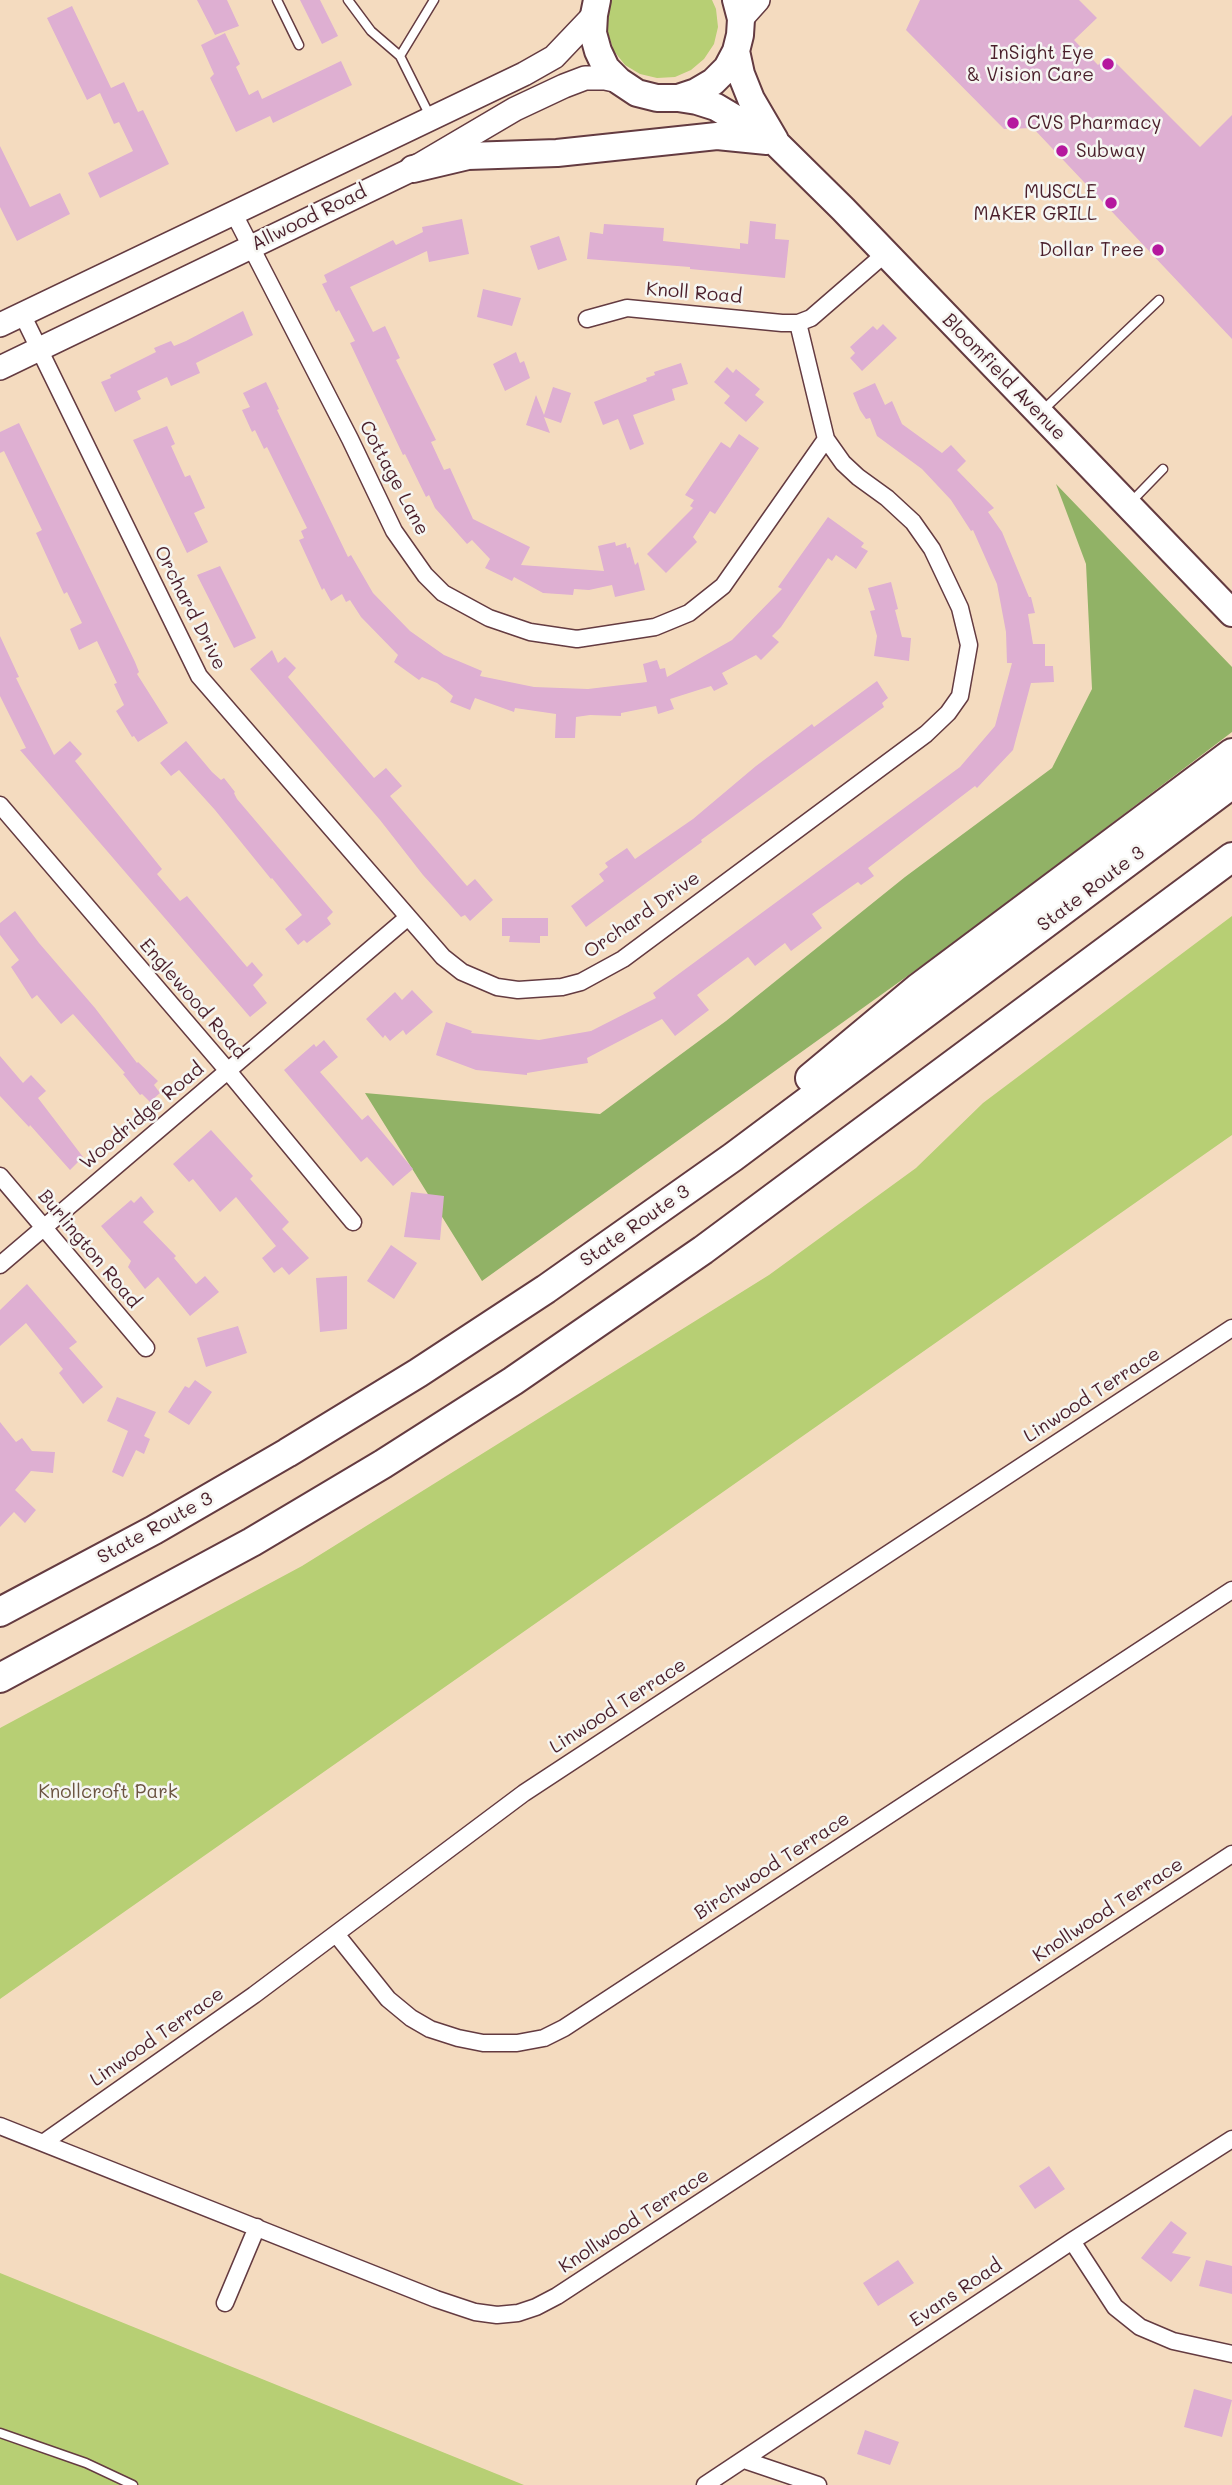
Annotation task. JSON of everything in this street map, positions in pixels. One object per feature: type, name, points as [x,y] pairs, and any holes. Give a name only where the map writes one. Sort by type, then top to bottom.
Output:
[{"type":"highway","points":[[608,1245],[918,988],[1232,753]]},
{"type":"highway","name":"State Route 3","points":[[0,1612],[142,1536],[287,1453],[418,1373],[608,1245],[794,1112],[1232,784]]},
{"type":"highway","points":[[0,1678],[116,1618],[262,1536],[383,1464],[523,1374],[704,1250],[1225,863]]},
{"type":"main road","points":[[678,98],[713,82],[727,68],[736,51],[745,6]]},
{"type":"main road","points":[[595,7],[593,33],[598,51],[619,82]]},
{"type":"main road","name":"Allwood Road","points":[[0,325],[524,74],[554,57],[595,7]]},
{"type":"main road","name":"Bloomfield Avenue","points":[[736,51],[751,99],[775,142]]},
{"type":"main road","name":"Allwood Road","points":[[0,368],[413,169],[566,84],[585,78],[605,78],[619,82]]},
{"type":"main road","name":"Bloomfield Avenue","points":[[619,82],[637,93],[657,98],[697,101],[716,107],[775,142],[886,253],[1232,614]]},
{"type":"main road","points":[[413,169],[468,156],[557,153],[717,136],[775,142]]},
{"type":"street","name":"Cottage Lane","points":[[233,212],[350,439],[394,531],[425,575],[443,593],[465,607],[530,632],[577,639],[655,627],[689,614],[723,586],[826,439]]},
{"type":"street","points":[[798,323],[810,318],[886,253]]},
{"type":"street","name":"Knoll Road","points":[[587,319],[627,308],[798,323]]},
{"type":"street","name":"Orchard Drive","points":[[22,314],[199,677],[443,957],[463,972],[497,987],[540,989],[582,982],[622,959],[926,734],[960,696],[969,645],[960,608],[945,574],[914,522],[858,477],[826,439],[798,323]]},
{"type":"street","name":"Englewood Road","points":[[0,806],[228,1071],[353,1222]]},
{"type":"street","name":"Woodridge Road","points":[[0,1265],[407,918]]},
{"type":"street","name":"Burlington Road","points":[[0,1176],[146,1348]]},
{"type":"street","name":"Linwood Terrace","points":[[43,2143],[254,1995],[524,1793],[1232,1328]]},
{"type":"street","name":"Birchwood Terrace","points":[[336,1934],[388,1999],[430,2029],[483,2043],[517,2043],[544,2038],[564,2028],[1232,1590]]},
{"type":"street","name":"Knollwood Terrace","points":[[0,2126],[475,2312],[497,2315],[518,2313],[536,2307],[752,2169],[1232,1854]]},
{"type":"street","name":"Evans Road","points":[[705,2485],[1072,2241],[1232,2139]]},
{"type":"street","points":[[225,2303],[257,2227]]},
{"type":"street","points":[[1072,2241],[1115,2307],[1140,2327],[1173,2341],[1232,2354]]},
{"type":"street","points":[[744,2460],[818,2485]]},
{"type":"lane","points":[[277,0],[299,45]]},
{"type":"lane","points":[[348,0],[371,31],[400,56],[431,118]]},
{"type":"lane","points":[[400,56],[434,0]]},
{"type":"lane","points":[[1039,414],[1159,300]]},
{"type":"lane","points":[[1127,506],[1163,469]]},
{"type":"lane","points":[[0,2433],[86,2463],[133,2485]]},
{"type":"green space","points":[[612,0],[712,0],[718,27],[714,44],[704,59],[691,70],[675,77],[657,78],[640,74],[625,65],[614,51],[608,33],[607,14]]},
{"type":"green space","points":[[1056,484],[1232,667],[1232,732],[966,934],[482,1281],[365,1093],[600,1114],[726,1021],[905,877],[1052,768],[1092,689],[1086,564]]},
{"type":"green space","name":"Knollcroft Park","points":[[1232,916],[1232,1135],[0,1999],[0,1728],[302,1566],[769,1275],[916,1168],[983,1103]]},
{"type":"green space","points":[[0,2273],[524,2485],[0,2485]]},
{"type":"building","points":[[197,0],[227,0],[239,26],[215,35]]},
{"type":"building","points":[[300,0],[320,0],[338,36],[322,44]]},
{"type":"building","points":[[920,0],[1079,0],[1097,18],[1074,40],[1098,65],[1108,55],[1200,147],[1232,115],[1232,339],[1033,128],[1004,129],[906,30]]},
{"type":"building","points":[[72,6],[111,88],[124,82],[138,112],[143,110],[169,164],[100,198],[88,173],[133,151],[119,122],[114,124],[100,93],[87,100],[47,18]]},
{"type":"building","points":[[225,33],[240,64],[236,67],[249,95],[258,90],[262,99],[341,61],[352,85],[273,123],[270,116],[236,132],[210,78],[214,74],[201,45]]},
{"type":"building","points":[[0,146],[30,207],[60,193],[70,214],[17,241],[0,207]]},
{"type":"building","points":[[462,219],[469,254],[429,262],[427,251],[350,287],[373,332],[385,326],[400,358],[396,360],[436,440],[431,442],[444,470],[450,468],[473,519],[530,547],[521,565],[604,571],[598,546],[615,542],[616,546],[626,543],[627,548],[630,547],[635,565],[638,562],[645,590],[615,597],[612,585],[589,590],[574,589],[573,595],[543,593],[514,577],[512,581],[485,568],[490,559],[472,540],[467,544],[435,508],[429,495],[426,497],[405,454],[403,455],[350,343],[355,341],[322,284],[327,282],[324,275],[393,240],[396,245],[423,232],[422,227]]},
{"type":"building","points":[[750,221],[776,224],[775,239],[789,240],[785,278],[587,259],[590,232],[603,234],[604,224],[664,228],[663,241],[740,249],[740,243],[748,244]]},
{"type":"building","points":[[559,236],[567,260],[538,270],[530,246]]},
{"type":"building","points":[[483,289],[521,298],[512,326],[477,317]]},
{"type":"building","points":[[243,311],[253,335],[196,363],[200,373],[171,386],[167,377],[137,391],[141,399],[115,412],[101,382],[156,352],[154,348],[171,341],[174,346]]},
{"type":"building","points":[[883,324],[897,338],[862,371],[850,358],[855,353],[850,347],[873,326],[877,330]]},
{"type":"building","points":[[516,352],[520,363],[524,361],[530,378],[505,391],[493,364]]},
{"type":"building","points":[[681,363],[688,384],[672,389],[675,400],[633,415],[644,444],[630,450],[618,419],[603,425],[594,402],[647,381],[646,378],[655,375],[654,372]]},
{"type":"building","points":[[727,367],[733,373],[736,369],[760,389],[755,395],[764,402],[746,422],[724,403],[730,396],[714,382]]},
{"type":"building","points":[[266,382],[348,557],[351,555],[373,593],[410,631],[444,655],[482,671],[480,676],[534,687],[588,689],[647,682],[643,664],[657,660],[660,669],[665,668],[667,677],[732,640],[782,589],[778,587],[828,517],[864,543],[861,547],[868,551],[856,569],[836,555],[832,561],[828,558],[772,636],[779,642],[761,660],[756,655],[722,673],[728,684],[714,691],[711,686],[670,699],[674,709],[658,714],[656,706],[621,713],[621,716],[576,717],[575,738],[555,738],[556,714],[515,708],[514,712],[475,698],[470,710],[450,702],[453,696],[437,683],[422,677],[419,680],[394,662],[398,655],[361,617],[350,600],[346,602],[342,594],[331,601],[324,588],[322,590],[299,540],[304,538],[301,531],[307,528],[267,447],[264,449],[255,430],[252,432],[242,410],[250,407],[243,393]]},
{"type":"building","points":[[875,383],[885,405],[892,401],[902,424],[942,453],[951,445],[966,461],[957,470],[994,508],[988,512],[1002,532],[1031,597],[1035,613],[1028,614],[1033,644],[1045,644],[1045,666],[1053,666],[1054,682],[1031,683],[1013,750],[977,788],[975,786],[868,868],[874,876],[861,885],[858,882],[812,914],[822,928],[791,951],[785,943],[755,966],[748,957],[697,995],[709,1010],[675,1036],[662,1019],[587,1058],[588,1063],[527,1075],[476,1070],[436,1055],[446,1022],[472,1031],[471,1033],[539,1040],[591,1031],[656,998],[653,993],[960,767],[995,726],[1012,663],[1007,663],[1006,632],[997,584],[973,530],[971,531],[951,500],[922,469],[877,436],[870,418],[866,419],[860,410],[853,393]]},
{"type":"building","points":[[553,387],[571,393],[561,423],[544,417],[550,433],[526,425],[536,395],[544,415]]},
{"type":"building","points":[[19,423],[135,662],[139,672],[137,674],[168,723],[138,742],[116,711],[124,705],[114,684],[117,683],[97,641],[79,650],[70,629],[82,623],[67,592],[64,594],[36,533],[42,530],[4,451],[0,453],[0,432]]},
{"type":"building","points":[[167,426],[175,444],[171,446],[185,477],[190,475],[205,508],[194,513],[208,542],[187,553],[133,440]]},
{"type":"building","points":[[739,434],[759,448],[715,514],[710,511],[693,537],[697,542],[666,573],[647,554],[693,508],[690,506],[694,500],[685,495],[721,442],[730,448]]},
{"type":"building","points":[[220,566],[256,638],[234,648],[197,575]]},
{"type":"building","points":[[891,582],[902,637],[911,638],[909,661],[874,656],[877,636],[870,611],[875,610],[868,588]]},
{"type":"building","points":[[0,636],[19,677],[16,678],[54,755],[70,741],[82,754],[75,761],[162,869],[157,874],[180,901],[187,896],[247,967],[252,962],[263,975],[253,985],[267,1003],[250,1017],[20,750],[26,748],[0,696]]},
{"type":"building","points":[[272,650],[278,663],[285,657],[296,668],[288,677],[374,778],[386,768],[402,786],[390,796],[467,886],[475,879],[493,900],[470,921],[465,915],[461,917],[423,875],[380,820],[250,669]]},
{"type":"building","points":[[877,681],[888,698],[882,703],[884,707],[586,927],[571,906],[604,881],[599,874],[608,867],[605,863],[627,848],[635,859],[693,819],[756,766],[812,724],[814,727]]},
{"type":"building","points":[[186,741],[212,772],[221,780],[224,778],[237,799],[333,912],[327,918],[331,924],[307,943],[304,940],[298,945],[285,929],[302,915],[272,878],[179,770],[171,776],[160,763]]},
{"type":"building","points":[[15,911],[137,1063],[158,1081],[154,1085],[160,1093],[150,1102],[140,1095],[123,1074],[125,1073],[73,1014],[61,1024],[37,995],[32,999],[11,967],[19,960],[0,935],[0,923]]},
{"type":"building","points":[[502,918],[548,918],[548,936],[540,936],[540,943],[509,942],[510,936],[502,936]]},
{"type":"building","points":[[412,990],[433,1012],[406,1035],[403,1030],[390,1041],[385,1035],[383,1038],[366,1019],[395,992],[402,1000]]},
{"type":"building","points":[[324,1040],[338,1057],[320,1072],[362,1120],[368,1115],[413,1169],[393,1186],[367,1157],[361,1162],[284,1070],[314,1044],[316,1047]]},
{"type":"building","points":[[0,1056],[23,1083],[31,1075],[46,1091],[38,1098],[83,1157],[70,1170],[0,1096]]},
{"type":"building","points":[[211,1130],[253,1176],[250,1179],[289,1222],[282,1229],[309,1258],[289,1275],[282,1267],[274,1273],[262,1258],[276,1246],[236,1197],[220,1212],[193,1179],[189,1182],[173,1164]]},
{"type":"building","points":[[411,1192],[444,1196],[440,1240],[404,1237]]},
{"type":"building","points":[[141,1196],[154,1212],[143,1222],[176,1256],[174,1258],[196,1284],[205,1276],[219,1292],[190,1316],[158,1277],[145,1289],[128,1267],[131,1261],[101,1226],[131,1200],[134,1203]]},
{"type":"building","points":[[391,1245],[417,1263],[394,1299],[367,1281]]},
{"type":"building","points":[[347,1276],[347,1329],[320,1332],[316,1278]]},
{"type":"building","points":[[27,1284],[77,1342],[69,1348],[103,1387],[83,1404],[59,1373],[63,1369],[26,1323],[0,1346],[0,1310]]},
{"type":"building","points":[[238,1326],[247,1353],[206,1367],[197,1338]]},
{"type":"building","points":[[195,1380],[212,1392],[189,1425],[168,1412],[185,1386],[189,1388]]},
{"type":"building","points":[[117,1397],[156,1412],[144,1436],[150,1439],[144,1454],[136,1450],[123,1477],[112,1472],[128,1431],[107,1421]]},
{"type":"building","points":[[0,1422],[16,1442],[22,1438],[32,1451],[55,1452],[53,1473],[31,1471],[15,1490],[36,1510],[25,1523],[14,1512],[0,1527]]},
{"type":"building","points":[[1049,2166],[1065,2189],[1035,2209],[1019,2186]]},
{"type":"building","points":[[1171,2221],[1187,2233],[1172,2253],[1191,2257],[1171,2282],[1141,2258]]},
{"type":"building","points":[[898,2260],[914,2283],[878,2306],[863,2283]]},
{"type":"building","points":[[1206,2260],[1232,2266],[1232,2294],[1199,2286]]},
{"type":"building","points":[[1194,2389],[1232,2400],[1222,2437],[1184,2427]]},
{"type":"building","points":[[865,2430],[899,2442],[890,2465],[857,2454]]},
{"type":"place","name":"InSight Eye & Vision Care","points":[[1108,64]]},
{"type":"place","name":"CVS Pharmacy","points":[[1013,123]]},
{"type":"place","name":"Subway","points":[[1062,151]]},
{"type":"place","name":"MUSCLE MAKER GRILL","points":[[1111,203]]},
{"type":"place","name":"Dollar Tree","points":[[1158,250]]}]
